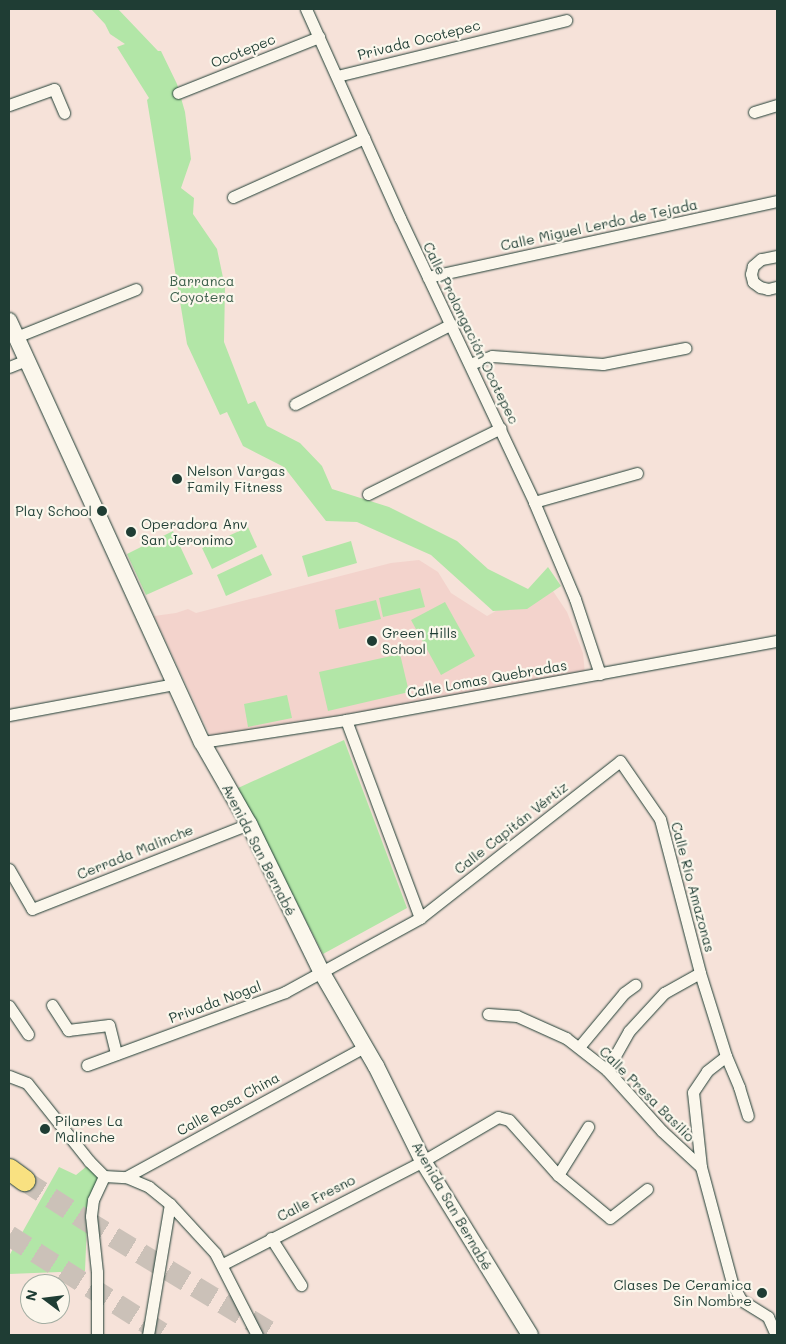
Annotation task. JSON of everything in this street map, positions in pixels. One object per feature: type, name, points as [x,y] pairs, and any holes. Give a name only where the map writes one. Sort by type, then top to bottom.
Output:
[{"type":"main road","name":"Avenida San Bernabé","points":[[9,321],[202,742],[249,824],[322,973],[364,1046],[424,1161],[530,1335]]},
{"type":"street","name":"Calle Prolongación Ocotepec","points":[[306,9],[428,277],[501,428],[534,502],[575,599],[600,674]]},
{"type":"street","name":"Privada Ocotepec","points":[[337,76],[566,20]]},
{"type":"street","name":"Ocotepec","points":[[178,93],[319,37]]},
{"type":"street","points":[[9,105],[54,89],[64,113]]},
{"type":"street","points":[[754,112],[777,105]]},
{"type":"street","points":[[233,197],[364,138]]},
{"type":"street","name":"Calle Miguel Lerdo de Tejada","points":[[428,277],[777,201]]},
{"type":"street","points":[[777,256],[760,259],[754,266],[751,274],[753,282],[760,287],[768,289],[777,287]]},
{"type":"street","points":[[16,337],[136,289]]},
{"type":"street","points":[[295,404],[451,324]]},
{"type":"street","points":[[470,364],[492,356],[603,364],[685,348]]},
{"type":"street","points":[[9,366],[26,360]]},
{"type":"street","points":[[368,494],[501,428]]},
{"type":"street","points":[[534,502],[638,473]]},
{"type":"street","name":"Calle Lomas Quebradas","points":[[202,742],[346,720],[777,641]]},
{"type":"street","points":[[9,716],[175,684]]},
{"type":"street","points":[[346,720],[420,918]]},
{"type":"street","name":"Calle Capitán Vértiz","points":[[322,973],[420,918],[620,761]]},
{"type":"street","name":"Calle Río Amazonas","points":[[620,761],[660,819],[700,973],[726,1056],[739,1087],[748,1116]]},
{"type":"street","name":"Cerrada Malinche","points":[[9,869],[32,909],[249,824]]},
{"type":"street","name":"Privada Nogal","points":[[87,1065],[285,992],[322,973]]},
{"type":"street","points":[[607,1070],[629,1031],[664,993],[700,973]]},
{"type":"street","points":[[579,1047],[624,993],[635,985]]},
{"type":"street","points":[[9,1006],[28,1034]]},
{"type":"street","points":[[52,1006],[68,1030],[109,1025],[116,1054]]},
{"type":"street","name":"Calle Presa Basilio","points":[[488,1014],[517,1016],[566,1038],[579,1047],[607,1070],[662,1131],[700,1167]]},
{"type":"street","name":"Calle Rosa China","points":[[104,1176],[126,1176],[364,1046]]},
{"type":"street","name":"Calle Presa Basilio","points":[[726,1056],[707,1071],[693,1092],[700,1167],[732,1283],[741,1300],[768,1317],[776,1335]]},
{"type":"street","points":[[9,1076],[27,1083],[89,1161],[104,1176],[93,1200],[90,1216],[97,1272],[97,1335]]},
{"type":"street","name":"Calle Fresno","points":[[223,1264],[424,1161],[494,1119],[503,1117],[509,1120],[558,1175]]},
{"type":"street","points":[[588,1127],[558,1175],[610,1218],[647,1189]]},
{"type":"street","points":[[126,1176],[149,1187],[170,1204],[216,1253],[257,1335]]},
{"type":"street","points":[[148,1335],[170,1204]]},
{"type":"street","points":[[271,1238],[301,1285]]},
{"type":"shaded area","name":"Green Hills School","points":[[419,560],[438,572],[451,593],[487,616],[547,582],[567,612],[583,653],[585,674],[211,737],[154,616],[188,609],[196,613],[391,563]]},
{"type":"green space","name":"Barranca Coyotera","points":[[91,9],[118,9],[158,51],[161,51],[177,84],[185,112],[191,159],[181,188],[194,198],[193,214],[217,249],[225,287],[224,342],[248,404],[255,401],[267,426],[300,443],[322,466],[332,489],[389,507],[457,541],[488,569],[528,589],[548,567],[561,586],[527,609],[493,611],[431,555],[357,522],[326,521],[284,467],[243,446],[227,412],[220,415],[187,344],[147,100],[149,98],[117,47],[125,44],[110,34],[105,24]]},
{"type":"green space","points":[[248,527],[257,547],[212,569],[202,548]]},
{"type":"green space","points":[[173,531],[193,574],[146,595],[127,554]]},
{"type":"green space","points":[[351,541],[357,563],[308,577],[302,556]]},
{"type":"green space","points":[[262,554],[272,575],[226,596],[217,575]]},
{"type":"green space","points":[[420,588],[425,607],[383,617],[379,598]]},
{"type":"green space","points":[[376,600],[381,619],[339,629],[335,610]]},
{"type":"green space","points":[[445,602],[475,656],[441,675],[411,620]]},
{"type":"green space","points":[[400,654],[409,692],[328,711],[319,672]]},
{"type":"green space","points":[[287,695],[292,718],[248,727],[244,704]]},
{"type":"green space","points":[[344,740],[407,908],[323,954],[238,788]]},
{"type":"green space","points":[[87,1166],[99,1176],[88,1199],[85,1271],[9,1274],[9,1256],[59,1167],[76,1175]]},
{"type":"tunnel","points":[[24,1180],[86,1220],[276,1335]]},
{"type":"tunnel","points":[[9,1235],[166,1335]]},
{"type":"place","name":"Nelson Vargas Family Fitness","points":[[177,479]]},
{"type":"place","name":"Play School","points":[[102,511]]},
{"type":"place","name":"Operadora Anv San Jeronimo","points":[[131,532]]},
{"type":"place","name":"Green Hills School","points":[[372,641]]},
{"type":"place","name":"Pilares La Malinche","points":[[45,1129]]},
{"type":"place","name":"Clases De Ceramica Sin Nombre","points":[[762,1293]]}]
